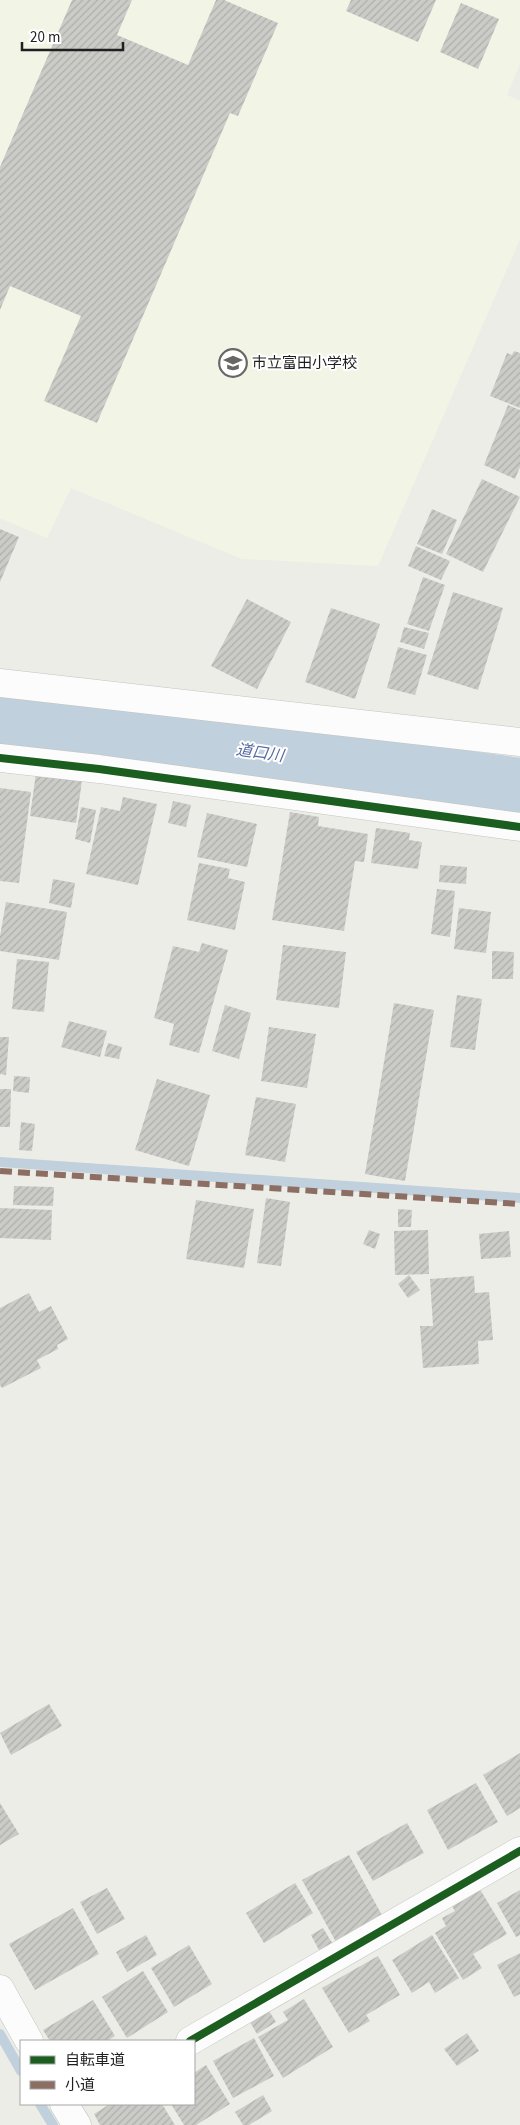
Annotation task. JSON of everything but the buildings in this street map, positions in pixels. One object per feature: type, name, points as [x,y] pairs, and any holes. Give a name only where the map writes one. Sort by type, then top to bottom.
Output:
[{"type":"street","points":[[0,683],[520,742]]},
{"type":"street","points":[[0,758],[99,769],[520,827]]},
{"type":"street","points":[[192,2040],[520,1851]]},
{"type":"street","points":[[0,1989],[28,2040]]},
{"type":"shaded area","name":"市立富田小学校","points":[[0,0],[520,0],[520,64],[507,95],[520,101],[520,239],[378,566],[242,559],[71,488],[47,538],[0,518]]},
{"type":"waterway","name":"道口川","points":[[0,716],[520,788]]},
{"type":"waterway","points":[[0,1162],[520,1198]]},
{"type":"waterway","points":[[0,2034],[20,2069]]},
{"type":"waterway","points":[[41,2105],[53,2125]]},
{"type":"marked path","points":[[0,1171],[520,1204]]},
{"type":"cycle path","points":[[0,758],[99,769],[520,827]]},
{"type":"cycle path","points":[[192,2040],[520,1851]]},
{"type":"place","name":"市立富田小学校","points":[[233,363]]}]
